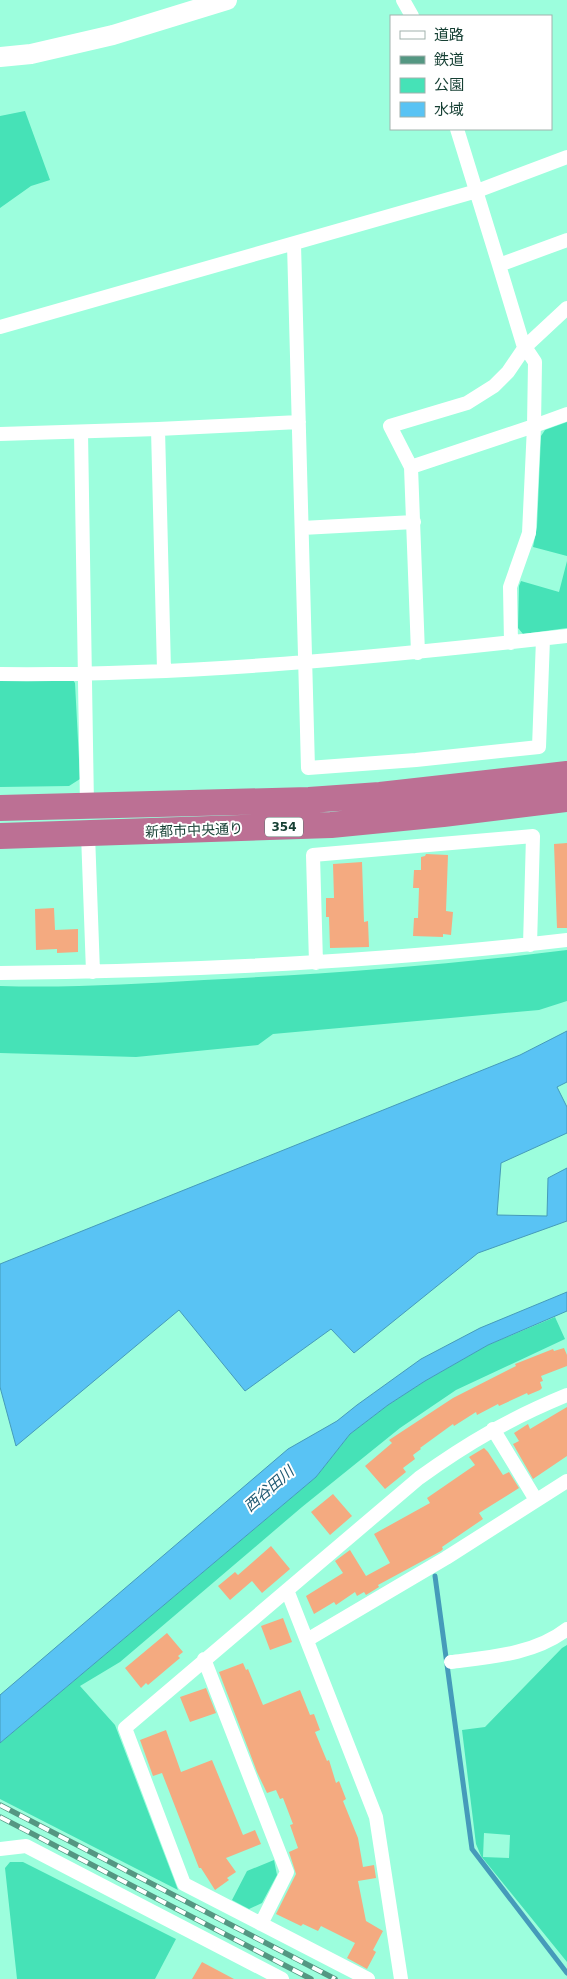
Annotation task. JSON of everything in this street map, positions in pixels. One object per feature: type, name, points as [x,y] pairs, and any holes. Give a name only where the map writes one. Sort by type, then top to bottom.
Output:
[{"type":"highway","name":"新都市中央通り","points":[[0,808],[309,800],[380,795],[567,774]]},
{"type":"highway","name":"新都市中央通り","points":[[0,836],[331,825],[567,799]]},
{"type":"street","points":[[0,57],[32,54],[113,35],[227,0]]},
{"type":"street","points":[[403,0],[411,15]]},
{"type":"street","points":[[457,130],[525,347],[535,362],[530,533],[510,587],[511,642]]},
{"type":"street","points":[[0,327],[477,190],[567,157]]},
{"type":"street","points":[[499,265],[567,240]]},
{"type":"street","points":[[294,244],[307,662],[308,768],[539,748],[543,639]]},
{"type":"street","points":[[418,653],[411,467],[390,426],[472,400],[494,386],[508,372],[525,347],[567,308]]},
{"type":"street","points":[[411,467],[567,414]]},
{"type":"street","points":[[0,434],[158,430],[299,422]]},
{"type":"street","points":[[158,430],[164,670]]},
{"type":"street","points":[[81,432],[87,806]]},
{"type":"street","points":[[302,528],[414,522]]},
{"type":"street","points":[[0,674],[84,675],[307,662],[418,653],[567,636]]},
{"type":"street","points":[[88,834],[93,972]]},
{"type":"street","points":[[316,962],[313,854],[533,836],[530,945]]},
{"type":"street","points":[[0,973],[93,972],[316,962],[530,945],[567,940]]},
{"type":"street","points":[[368,1979],[184,1884],[125,1728],[204,1659],[420,1478],[454,1452],[522,1414],[567,1395]]},
{"type":"street","points":[[493,1429],[536,1500]]},
{"type":"street","points":[[307,1640],[446,1558],[567,1481]]},
{"type":"street","points":[[287,1590],[376,1817],[401,1979]]},
{"type":"street","points":[[451,1662],[497,1656],[539,1646],[567,1629]]},
{"type":"street","points":[[204,1659],[287,1872],[261,1924]]},
{"type":"street","points":[[0,1849],[26,1846],[282,1979]]},
{"type":"green space","points":[[25,111],[50,180],[31,186],[0,208],[0,116]]},
{"type":"green space","points":[[567,422],[567,556],[533,547],[537,527],[541,436],[545,430]]},
{"type":"green space","points":[[567,561],[567,628],[523,634],[518,628],[519,586],[521,581],[559,592]]},
{"type":"green space","points":[[71,677],[75,683],[80,779],[69,786],[0,787],[0,679]]},
{"type":"green space","points":[[567,950],[567,1001],[539,1010],[273,1034],[258,1045],[136,1057],[0,1053],[0,986],[102,985],[295,975],[432,965]]},
{"type":"green space","points":[[555,1317],[565,1339],[456,1390],[400,1428],[302,1507],[120,1662],[80,1686],[115,1725],[178,1890],[0,1799],[0,1743],[316,1477],[350,1434],[388,1405],[425,1381],[488,1345]]},
{"type":"green space","points":[[567,1645],[567,1962],[481,1856],[476,1844],[462,1730],[485,1727]],"holes":[[[484,1833],[510,1835],[509,1858],[483,1857]]]},
{"type":"green space","points":[[274,1860],[277,1875],[262,1903],[249,1909],[232,1900],[247,1871]]},
{"type":"green space","points":[[10,1862],[23,1862],[176,1939],[155,1979],[17,1979],[5,1868]]},
{"type":"water","points":[[567,1031],[567,1082],[557,1087],[567,1107],[567,1133],[501,1163],[497,1215],[547,1216],[548,1178],[567,1168],[567,1221],[478,1253],[354,1353],[331,1329],[245,1391],[179,1310],[16,1446],[0,1387],[0,1264],[520,1055]]},
{"type":"water","name":"西谷田川","points":[[567,1292],[567,1311],[488,1345],[425,1381],[388,1405],[350,1434],[316,1477],[0,1743],[0,1695],[288,1449],[337,1421],[421,1359],[480,1328]]},
{"type":"building","points":[[567,843],[567,928],[557,928],[554,844]]},
{"type":"building","points":[[426,854],[448,855],[446,911],[453,912],[451,935],[443,934],[443,937],[413,936],[414,918],[418,918],[419,888],[413,888],[414,870],[421,870],[421,857]]},
{"type":"building","points":[[362,862],[364,922],[368,921],[369,947],[330,948],[329,917],[326,917],[326,898],[334,898],[333,864]]},
{"type":"building","points":[[54,908],[55,930],[78,929],[78,952],[57,953],[57,949],[36,950],[35,909]]},
{"type":"building","points":[[564,1348],[567,1355],[567,1366],[541,1376],[543,1381],[540,1382],[542,1388],[540,1390],[528,1395],[527,1393],[499,1406],[498,1404],[477,1415],[476,1412],[454,1426],[453,1424],[420,1448],[413,1455],[415,1459],[403,1468],[406,1472],[385,1489],[365,1466],[392,1443],[389,1440],[453,1398],[516,1366],[515,1364],[553,1349],[554,1351]]},
{"type":"building","points":[[567,1407],[567,1456],[533,1479],[513,1444],[519,1441],[514,1433],[528,1424],[530,1429]]},
{"type":"building","points":[[484,1448],[503,1475],[509,1472],[519,1488],[479,1513],[483,1519],[442,1547],[441,1551],[378,1585],[379,1587],[366,1595],[364,1592],[357,1596],[355,1592],[336,1605],[334,1602],[314,1614],[306,1596],[343,1573],[335,1561],[350,1550],[366,1576],[390,1563],[374,1534],[430,1503],[427,1498],[475,1465],[469,1457]]},
{"type":"building","points":[[333,1494],[352,1516],[330,1535],[311,1512]]},
{"type":"building","points":[[271,1546],[290,1569],[262,1593],[252,1581],[230,1600],[218,1586],[235,1572],[238,1575]]},
{"type":"building","points":[[283,1618],[292,1642],[270,1650],[261,1626]]},
{"type":"building","points":[[167,1633],[183,1652],[178,1656],[180,1658],[148,1685],[146,1683],[141,1688],[125,1668]]},
{"type":"building","points":[[243,1663],[246,1670],[248,1669],[263,1705],[300,1690],[310,1715],[314,1714],[320,1730],[315,1732],[327,1761],[329,1760],[336,1783],[339,1781],[346,1799],[343,1801],[358,1838],[363,1867],[374,1865],[376,1878],[358,1881],[366,1921],[383,1931],[373,1950],[376,1952],[367,1969],[347,1958],[355,1943],[321,1926],[318,1931],[303,1924],[301,1926],[276,1914],[296,1874],[289,1852],[298,1848],[290,1825],[293,1824],[283,1798],[280,1799],[276,1790],[267,1793],[257,1772],[219,1672]]},
{"type":"building","points":[[206,1688],[216,1713],[190,1722],[180,1697]]},
{"type":"building","points":[[166,1730],[181,1772],[212,1760],[243,1835],[255,1830],[261,1844],[226,1858],[236,1872],[227,1878],[229,1880],[215,1890],[201,1868],[199,1868],[162,1773],[153,1776],[140,1740]]},
{"type":"building","points":[[202,1962],[234,1979],[192,1979]]},
{"type":"waterway","points":[[435,1576],[472,1849],[567,1973]]},
{"type":"railway","points":[[0,1805],[335,1979]]},
{"type":"railway","points":[[0,1817],[311,1979]]}]
